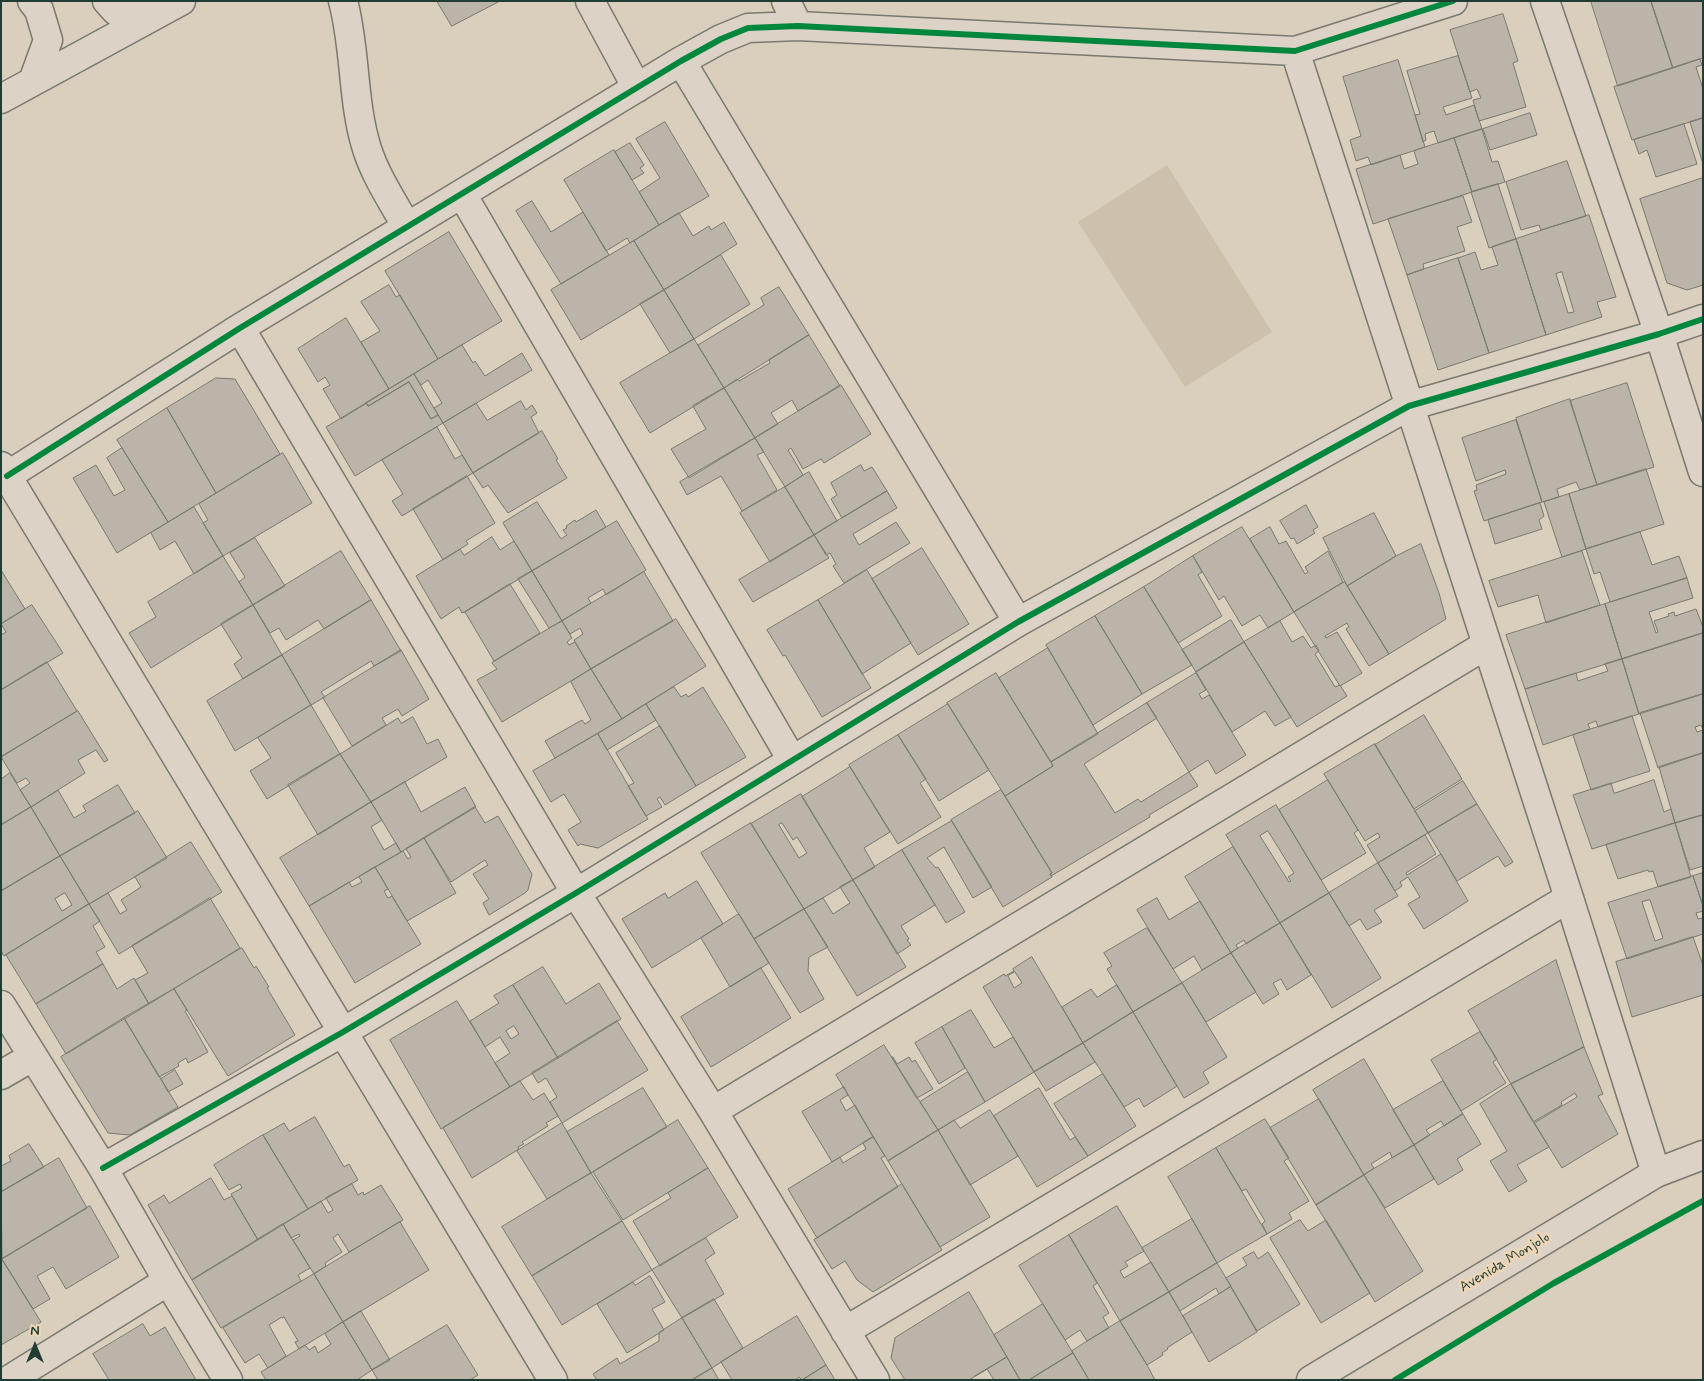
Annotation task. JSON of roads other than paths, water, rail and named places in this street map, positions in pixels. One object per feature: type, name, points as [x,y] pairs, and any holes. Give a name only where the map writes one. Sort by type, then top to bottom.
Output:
[{"type":"street","points":[[32,1],[39,10],[48,40],[32,81]]},
{"type":"street","points":[[107,1],[116,11],[154,14]]},
{"type":"street","points":[[1,99],[181,1]]},
{"type":"street","points":[[343,1],[349,21],[360,118],[366,147],[375,170],[407,227]]},
{"type":"street","points":[[786,1],[798,26]]},
{"type":"street","points":[[553,1380],[4,471],[681,61],[721,39],[748,28],[798,26],[1296,51],[1453,1]]},
{"type":"street","points":[[1545,1],[1660,334],[1703,472]]},
{"type":"street","points":[[594,2],[637,88]]},
{"type":"street","points":[[1296,51],[1656,1173]]},
{"type":"street","points":[[681,61],[1018,622]]},
{"type":"street","points":[[462,194],[792,760]]},
{"type":"street","points":[[103,1168],[343,1032],[576,893],[1018,622],[1409,406],[1660,334],[1703,319]]},
{"type":"street","points":[[240,328],[576,893],[713,1110],[875,1380]]},
{"type":"street","points":[[713,1110],[1486,645]]},
{"type":"street","points":[[845,1331],[1569,898]]},
{"type":"street","points":[[1,1005],[103,1168],[228,1380]]},
{"type":"street","points":[[1,1075],[32,1056]]},
{"type":"street","name":"Avenida Monjolo","points":[[1311,1380],[1656,1173],[1703,1155]]},
{"type":"street","points":[[9,1380],[168,1281]]}]
